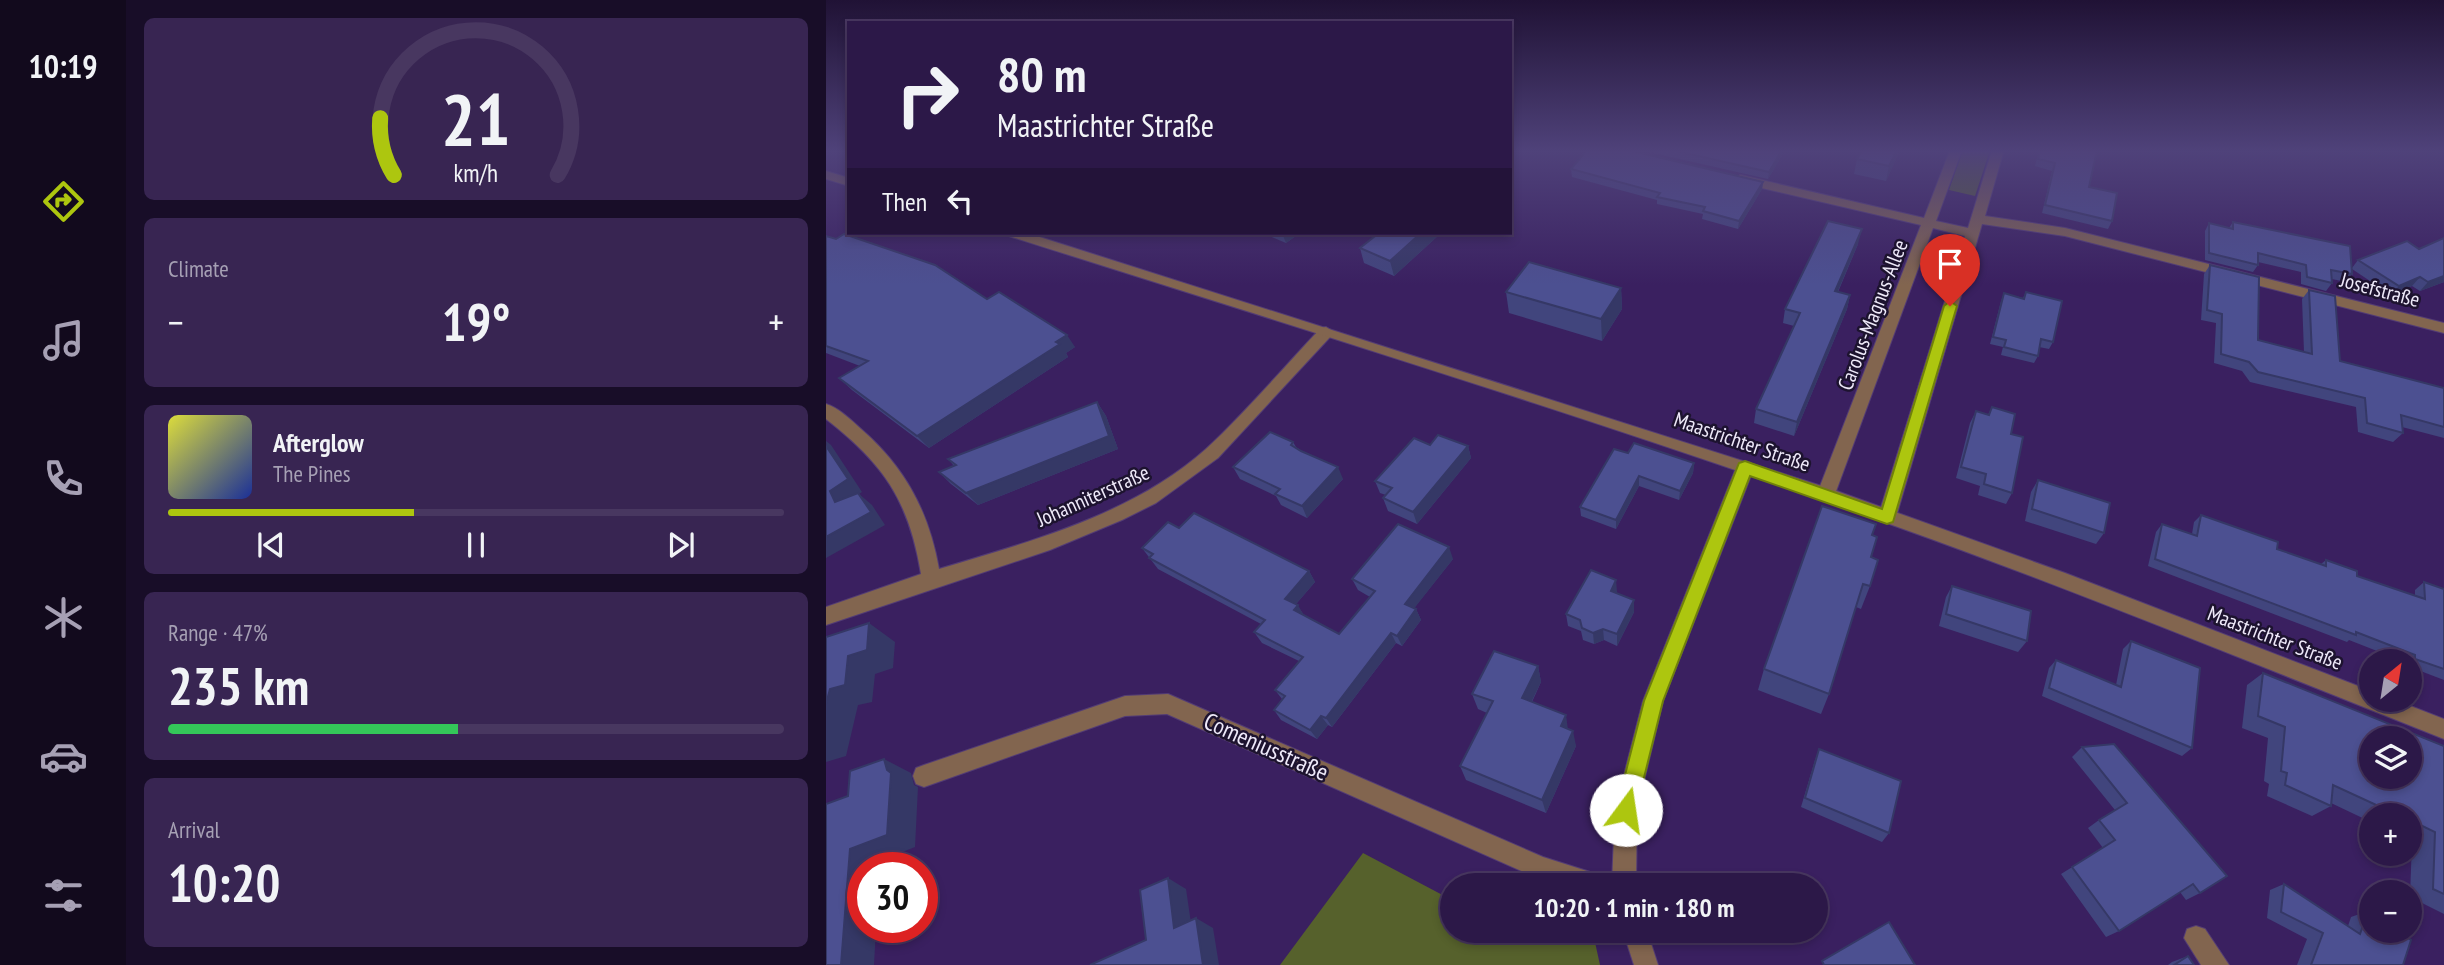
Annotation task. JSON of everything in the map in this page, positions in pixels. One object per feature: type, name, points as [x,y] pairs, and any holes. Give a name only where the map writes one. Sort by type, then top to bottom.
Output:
[{"type":"street","name":"Josefstraße","points":[[1810,195],[1930,223],[2065,232],[2444,328]]},
{"type":"street","name":"Carolus-Magnus-Allee","points":[[1826,494],[1940,195]]},
{"type":"street","points":[[1887,517],[1984,195]]},
{"type":"street","name":"Maastrichter Straße","points":[[1020,235],[1620,424],[1826,494],[2106,598],[2444,729]]},
{"type":"street","name":"Johanniterstraße","points":[[826,616],[1044,543],[1139,505],[1180,479],[1212,453],[1326,332]]},
{"type":"street","points":[[826,410],[862,436],[910,495],[926,541],[931,579]]},
{"type":"street","points":[[1624,873],[1626,810],[1653,701],[1745,468]]},
{"type":"street","name":"Comeniusstraße","points":[[924,775],[1125,706],[1168,704],[1558,873]]},
{"type":"street","points":[[2196,938],[2217,965]]},
{"type":"street","points":[[1639,943],[1646,965]]},
{"type":"green space","points":[[1363,853],[1440,894],[1440,943],[1595,943],[1600,965],[1280,965]]},
{"type":"building","points":[[1755,195],[1739,221],[1703,211],[1705,207],[1657,197]]},
{"type":"building","points":[[2047,195],[2117,195],[2112,221],[2045,205]]},
{"type":"building","points":[[1828,221],[1862,229],[1835,291],[1850,295],[1797,422],[1756,409],[1800,313],[1785,309]]},
{"type":"building","points":[[2233,222],[2350,246],[2352,274],[2331,270],[2332,283],[2307,277],[2306,265],[2258,253],[2258,265],[2209,253],[2209,223],[2233,229]]},
{"type":"building","points":[[844,234],[935,265],[987,299],[999,292],[1067,335],[1056,342],[1060,344],[917,436],[839,378],[868,361],[826,346],[826,236],[836,239]]},
{"type":"building","points":[[1376,235],[1419,235],[1390,261],[1360,248]]},
{"type":"building","points":[[2444,238],[2444,276],[2428,282],[2420,277],[2399,286],[2358,260],[2407,241],[2419,249]]},
{"type":"building","points":[[1529,262],[1621,288],[1601,319],[1506,292]]},
{"type":"building","points":[[2210,265],[2259,277],[2258,340],[2312,354],[2309,290],[2335,296],[2340,361],[2444,388],[2444,427],[2401,415],[2403,433],[2367,423],[2365,398],[2258,372],[2249,362],[2221,354],[2222,314],[2207,310]]},
{"type":"building","points":[[2026,292],[2062,301],[2053,342],[2041,339],[2038,356],[2004,347],[2006,340],[1993,337],[2004,293],[2024,299]]},
{"type":"building","points":[[1097,402],[1109,436],[966,493],[939,472],[956,465],[948,459]]},
{"type":"building","points":[[1992,407],[2015,414],[2011,434],[2023,437],[2012,493],[1984,484],[1986,474],[1961,467],[1976,411],[1989,415]]},
{"type":"building","points":[[1270,432],[1293,442],[1291,445],[1301,451],[1338,467],[1302,506],[1275,494],[1280,489],[1233,467]]},
{"type":"building","points":[[1438,435],[1468,446],[1413,512],[1383,498],[1392,488],[1375,481],[1414,438],[1430,445]]},
{"type":"building","points":[[1634,443],[1694,463],[1680,491],[1639,476],[1616,520],[1580,507],[1614,449],[1628,453]]},
{"type":"building","points":[[826,446],[848,479],[830,491],[835,502],[858,493],[871,512],[826,537]]},
{"type":"building","points":[[2038,480],[2110,503],[2104,533],[2032,509]]},
{"type":"building","points":[[1822,506],[1876,524],[1872,535],[1877,537],[1871,557],[1878,560],[1870,586],[1863,584],[1829,694],[1764,669]]},
{"type":"building","points":[[1194,513],[1309,571],[1285,599],[1298,605],[1294,610],[1339,634],[1375,591],[1352,579],[1398,524],[1449,547],[1405,604],[1416,609],[1397,636],[1391,633],[1326,718],[1321,716],[1310,730],[1274,710],[1285,696],[1275,690],[1303,657],[1254,632],[1265,620],[1149,558],[1153,554],[1142,548],[1168,522],[1179,528]]},
{"type":"building","points":[[2201,515],[2278,542],[2277,549],[2326,566],[2326,560],[2357,571],[2357,576],[2425,599],[2424,582],[2444,589],[2444,669],[2422,661],[2422,649],[2400,649],[2356,632],[2356,635],[2155,559],[2162,524],[2197,536]]},
{"type":"building","points":[[1591,570],[1616,580],[1611,591],[1634,600],[1617,634],[1603,629],[1593,633],[1582,628],[1580,620],[1566,614]]},
{"type":"building","points":[[1952,586],[2031,611],[2027,641],[1946,614]]},
{"type":"building","points":[[869,623],[867,650],[848,656],[845,685],[830,689],[826,704],[826,637]]},
{"type":"building","points":[[2131,641],[2200,668],[2192,748],[2049,688],[2056,660],[2121,687]]},
{"type":"building","points":[[1494,651],[1538,666],[1522,698],[1566,715],[1561,726],[1573,731],[1542,800],[1460,766],[1493,701],[1472,694]]},
{"type":"building","points":[[2263,673],[2394,726],[2359,726],[2359,789],[2422,789],[2422,737],[2444,746],[2444,894],[2433,889],[2435,832],[2422,826],[2422,803],[2372,803],[2333,785],[2331,806],[2285,785],[2287,773],[2281,771],[2285,727],[2258,716]]},
{"type":"building","points":[[2114,744],[2227,876],[2200,893],[2193,884],[2119,931],[2072,867],[2115,840],[2099,820],[2127,803],[2082,747]]},
{"type":"building","points":[[1819,749],[1901,781],[1889,833],[1805,798]]},
{"type":"building","points":[[884,759],[887,770],[891,773],[887,835],[847,852],[841,965],[826,965],[826,804],[848,796],[850,771]]},
{"type":"building","points":[[1168,878],[1174,928],[1196,918],[1203,965],[1090,965],[1146,940],[1140,890]]},
{"type":"building","points":[[2284,884],[2359,933],[2359,943],[2410,943],[2403,965],[2311,965],[2323,933],[2281,912]]},
{"type":"building","points":[[1889,922],[1915,965],[1824,965],[1822,961]]},
{"type":"building","points":[[2188,956],[2194,965],[2174,965]]},
{"type":"route","points":[[1626,810],[1653,701],[1745,468],[1887,517],[1950,306]]}]
